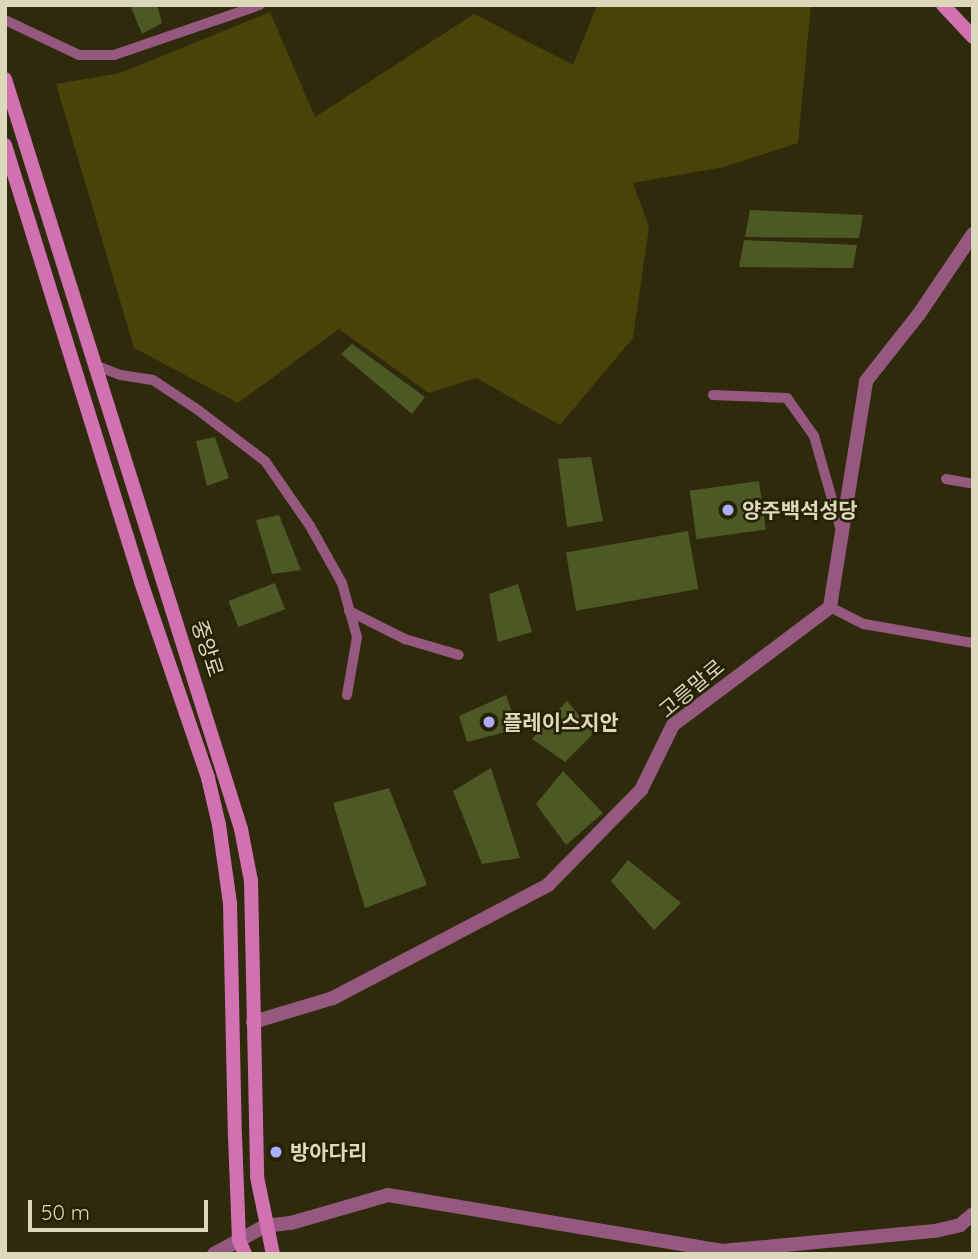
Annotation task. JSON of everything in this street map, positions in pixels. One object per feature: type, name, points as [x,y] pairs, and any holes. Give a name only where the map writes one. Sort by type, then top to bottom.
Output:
[{"type":"main road","points":[[943,5],[973,37]]},
{"type":"main road","name":"중앙로","points":[[5,79],[241,830],[251,881],[257,1177],[272,1251]]},
{"type":"main road","name":"중앙로","points":[[5,145],[141,582],[208,778],[219,825],[230,903],[242,1247]]},
{"type":"main road","points":[[5,162],[20,190]]},
{"type":"street","points":[[830,607],[866,381],[919,314],[973,234]]},
{"type":"street","name":"고릉말로","points":[[253,1022],[332,998],[548,885],[641,790],[673,725],[830,607]]},
{"type":"street","points":[[214,1254],[242,1247],[265,1226],[291,1223],[388,1195],[722,1251],[935,1231],[960,1225],[973,1214]]},
{"type":"lane","points":[[5,20],[79,55],[114,55],[260,5]]},
{"type":"lane","points":[[97,366],[121,375],[153,380],[265,461],[310,526],[342,583],[357,637],[347,695]]},
{"type":"lane","points":[[713,396],[788,398],[814,436],[842,537]]},
{"type":"lane","points":[[946,479],[973,484]]},
{"type":"lane","points":[[830,607],[864,624],[973,643]]},
{"type":"lane","points":[[349,611],[405,639],[460,655]]},
{"type":"shaded area","points":[[597,5],[811,5],[798,143],[724,167],[633,183],[649,227],[633,338],[560,425],[476,378],[429,393],[339,329],[238,403],[134,348],[56,84],[120,73],[270,12],[315,117],[474,14],[573,65]]},
{"type":"building","points":[[130,5],[157,5],[162,23],[142,34]]},
{"type":"building","points":[[750,210],[863,215],[859,238],[745,237]]},
{"type":"building","points":[[744,240],[857,245],[853,268],[739,267]]},
{"type":"building","points":[[352,344],[425,397],[412,414],[341,354]]},
{"type":"building","points":[[215,437],[229,478],[207,486],[196,441]]},
{"type":"building","points":[[591,457],[603,521],[567,527],[558,459]]},
{"type":"building","name":"양주백석성당","points":[[759,481],[766,530],[697,539],[690,491]]},
{"type":"building","points":[[279,515],[301,570],[272,574],[256,520]]},
{"type":"building","points":[[688,531],[698,589],[576,611],[566,553]]},
{"type":"building","points":[[275,583],[285,609],[238,627],[228,601]]},
{"type":"building","points":[[518,584],[532,632],[498,642],[489,594]]},
{"type":"building","name":"플레이스지안","points":[[506,695],[518,729],[467,742],[459,716]]},
{"type":"building","points":[[567,701],[594,733],[565,762],[532,739]]},
{"type":"building","points":[[491,768],[520,858],[482,864],[453,791]]},
{"type":"building","points":[[563,771],[603,813],[566,845],[536,804]]},
{"type":"building","points":[[389,788],[427,885],[365,908],[333,803]]},
{"type":"building","points":[[628,860],[681,903],[654,930],[611,881]]},
{"type":"place","name":"양주백석성당","points":[[728,510]]},
{"type":"place","name":"플레이스지안","points":[[489,722]]},
{"type":"place","name":"방아다리","points":[[276,1152]]}]
